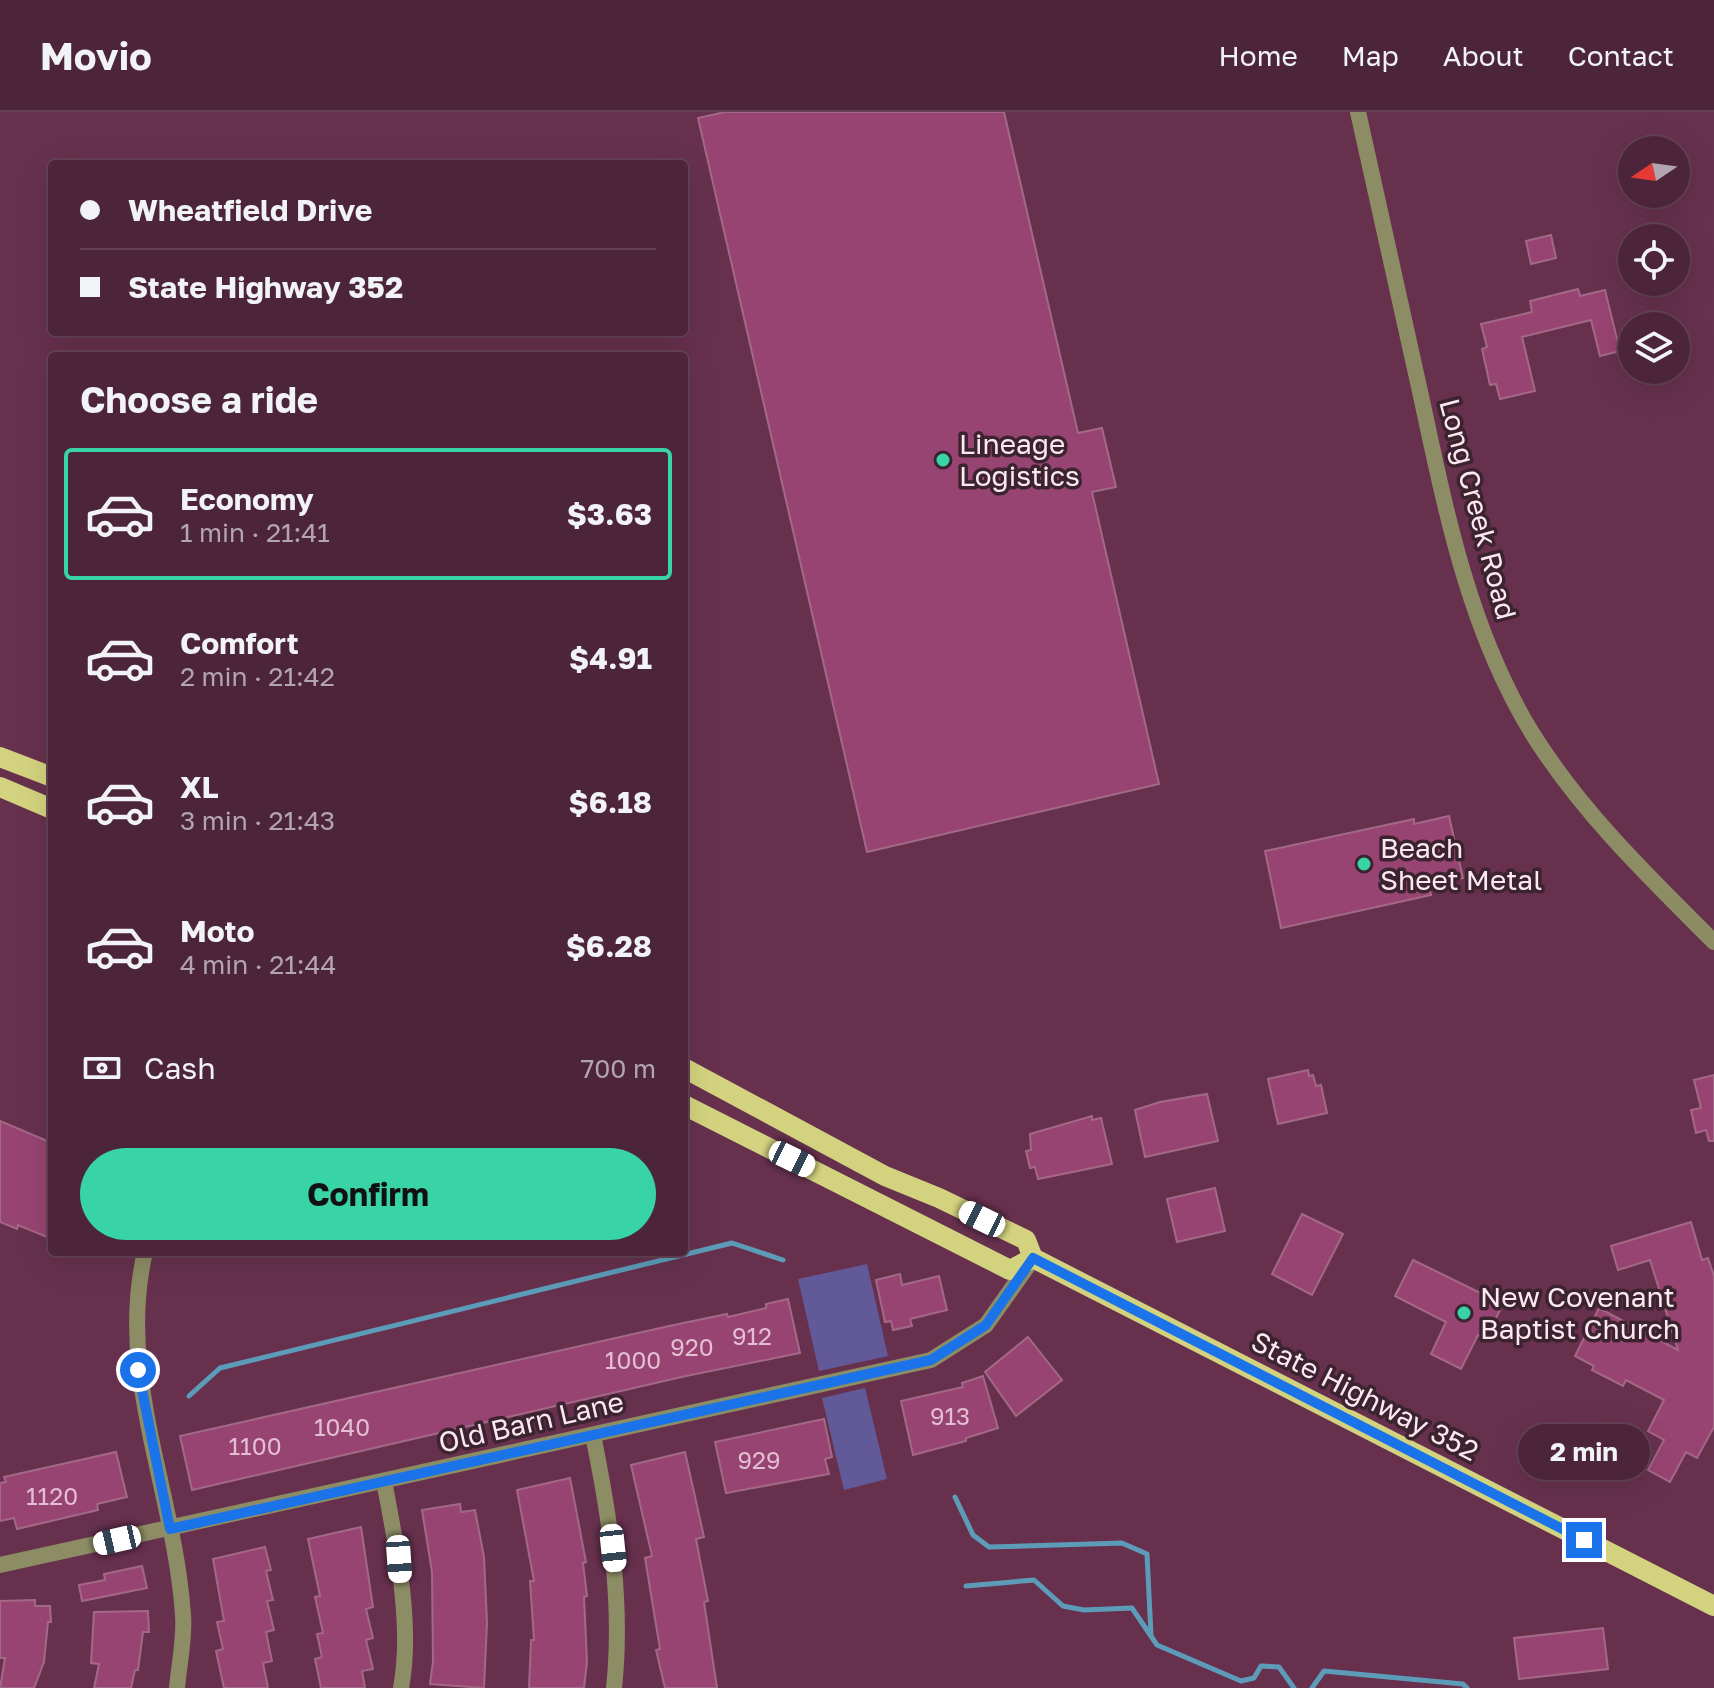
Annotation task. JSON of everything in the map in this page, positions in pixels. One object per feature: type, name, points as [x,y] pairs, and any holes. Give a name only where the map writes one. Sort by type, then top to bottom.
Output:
[{"type":"main road","points":[[0,757],[48,775]]},
{"type":"main road","points":[[0,787],[48,807]]},
{"type":"main road","name":"State Highway 352","points":[[688,1070],[885,1176],[1026,1240],[1033,1258],[1714,1606]]},
{"type":"main road","points":[[688,1107],[1010,1270],[1033,1258]]},
{"type":"main road","points":[[874,1200],[885,1176]]},
{"type":"street","name":"Long Creek Road","points":[[1358,112],[1440,484],[1462,569],[1488,646],[1532,732],[1584,807],[1714,942]]},
{"type":"street","points":[[144,1256],[137,1294],[139,1377],[170,1529],[184,1617],[177,1688]]},
{"type":"street","name":"Old Barn Lane","points":[[0,1565],[931,1360],[986,1325],[1033,1258]]},
{"type":"street","points":[[593,1435],[610,1516],[616,1580],[614,1688]]},
{"type":"street","points":[[384,1481],[399,1559],[403,1629],[401,1688]]},
{"type":"shaded area","points":[[867,1264],[888,1356],[819,1371],[798,1279]]},
{"type":"shaded area","points":[[865,1388],[887,1479],[844,1490],[822,1398]]},
{"type":"building","name":"Lineage Logistics","points":[[725,112],[1004,112],[1078,433],[1102,428],[1116,487],[1092,492],[1159,784],[867,852],[698,118]]},
{"type":"building","points":[[1551,235],[1556,258],[1531,264],[1526,241]]},
{"type":"building","points":[[1578,289],[1580,296],[1605,290],[1618,352],[1600,356],[1591,320],[1522,337],[1535,391],[1500,399],[1496,384],[1490,385],[1482,349],[1487,347],[1481,324],[1532,312],[1530,301]]},
{"type":"building","name":"Beach Sheet Metal","points":[[1449,816],[1463,878],[1429,885],[1431,895],[1281,928],[1265,851],[1414,819],[1414,824]]},
{"type":"building","points":[[1308,1070],[1316,1086],[1321,1085],[1327,1113],[1278,1124],[1268,1079]]},
{"type":"building","points":[[1714,1075],[1714,1141],[1709,1141],[1706,1130],[1696,1133],[1691,1110],[1701,1108],[1694,1080]]},
{"type":"building","points":[[1207,1094],[1218,1141],[1145,1157],[1135,1110]]},
{"type":"building","points":[[1092,1116],[1092,1120],[1101,1118],[1112,1164],[1038,1179],[1035,1167],[1030,1168],[1026,1151],[1031,1150],[1030,1134]]},
{"type":"building","points":[[0,1121],[48,1141],[48,1237],[18,1225],[17,1229],[0,1222]]},
{"type":"building","points":[[1215,1188],[1225,1231],[1177,1242],[1167,1199]]},
{"type":"building","points":[[1302,1214],[1343,1234],[1312,1295],[1272,1274]]},
{"type":"building","points":[[1691,1222],[1702,1260],[1708,1258],[1714,1276],[1714,1427],[1697,1458],[1686,1452],[1670,1482],[1648,1470],[1664,1440],[1648,1431],[1664,1400],[1626,1380],[1623,1386],[1592,1370],[1594,1366],[1575,1356],[1599,1308],[1678,1350],[1650,1260],[1618,1270],[1611,1246]]},
{"type":"building","name":"New Covenant Baptist Church","points":[[1413,1260],[1503,1304],[1486,1339],[1478,1335],[1461,1369],[1431,1354],[1446,1322],[1395,1296]]},
{"type":"building","points":[[900,1274],[902,1285],[939,1276],[947,1310],[910,1319],[912,1326],[893,1330],[891,1321],[885,1322],[876,1280]]},
{"type":"building","points":[[788,1299],[800,1353],[686,1376],[192,1490],[180,1436],[669,1326],[727,1314],[728,1317]]},
{"type":"building","points":[[1028,1337],[1062,1380],[1016,1416],[985,1372]]},
{"type":"building","points":[[983,1376],[998,1428],[966,1438],[966,1441],[913,1455],[901,1401],[963,1387],[962,1383]]},
{"type":"building","points":[[824,1419],[832,1457],[825,1459],[829,1474],[726,1493],[715,1442]]},
{"type":"building","points":[[116,1452],[127,1497],[97,1504],[98,1510],[17,1529],[14,1518],[0,1521],[0,1483],[6,1482],[4,1477]]},
{"type":"building","points":[[685,1452],[704,1537],[696,1539],[708,1601],[704,1602],[717,1688],[665,1688],[656,1650],[660,1649],[645,1558],[652,1556],[631,1465]]},
{"type":"building","points":[[570,1478],[586,1562],[583,1563],[587,1596],[584,1597],[587,1662],[584,1688],[529,1688],[531,1640],[534,1640],[530,1581],[534,1581],[517,1490]]},
{"type":"building","points":[[460,1504],[461,1512],[475,1510],[484,1557],[487,1623],[484,1688],[430,1684],[433,1662],[432,1572],[422,1510]]},
{"type":"building","points":[[361,1527],[373,1607],[366,1609],[373,1638],[366,1640],[373,1669],[362,1671],[365,1688],[321,1688],[315,1659],[322,1657],[317,1634],[323,1633],[315,1597],[320,1596],[308,1539]]},
{"type":"building","points":[[265,1547],[271,1570],[266,1571],[273,1600],[267,1601],[274,1630],[266,1632],[272,1661],[263,1663],[268,1688],[224,1688],[216,1651],[223,1649],[217,1622],[224,1621],[213,1559]]},
{"type":"building","points":[[142,1566],[147,1588],[82,1601],[79,1585],[105,1580],[104,1574]]},
{"type":"building","points":[[35,1600],[35,1606],[50,1606],[51,1622],[48,1622],[44,1662],[34,1688],[0,1688],[5,1658],[0,1658],[0,1601]]},
{"type":"building","points":[[148,1611],[149,1632],[143,1632],[138,1670],[135,1670],[131,1688],[94,1688],[99,1664],[91,1663],[94,1612]]},
{"type":"building","points":[[1603,1628],[1608,1669],[1519,1679],[1514,1638]]},
{"type":"waterway","points":[[688,1254],[732,1243],[783,1260]]},
{"type":"waterway","points":[[189,1396],[220,1368],[679,1256]]},
{"type":"waterway","points":[[955,1497],[973,1535],[989,1547],[1122,1543],[1147,1554],[1151,1635]]},
{"type":"waterway","points":[[966,1586],[1034,1580],[1063,1606],[1084,1610],[1132,1608],[1157,1645],[1241,1681],[1254,1678],[1261,1666],[1279,1667],[1294,1688]]},
{"type":"waterway","points":[[1312,1688],[1324,1671],[1463,1684],[1467,1688]]},
{"type":"place","name":"Lineage Logistics","points":[[943,460]]},
{"type":"place","name":"Beach Sheet Metal","points":[[1364,864]]},
{"type":"place","name":"New Covenant Baptist Church","points":[[1464,1313]]},
{"type":"route","points":[[138,1370],[170,1529],[931,1360],[986,1325],[1033,1258],[1584,1540]]}]
